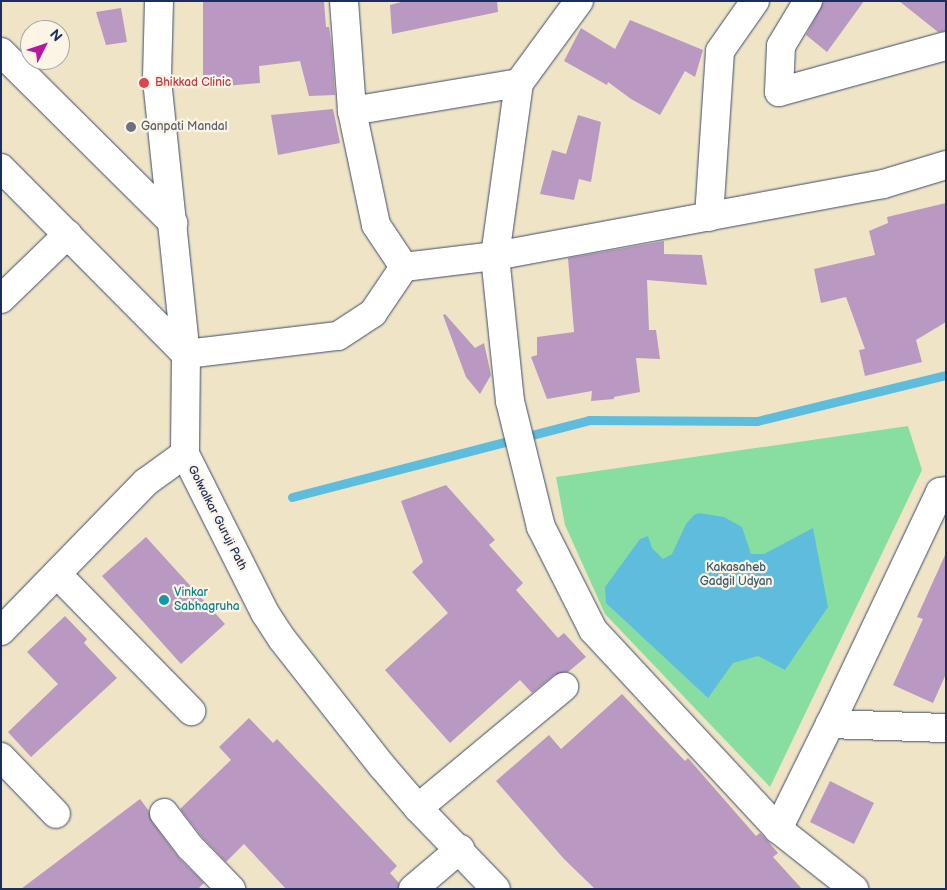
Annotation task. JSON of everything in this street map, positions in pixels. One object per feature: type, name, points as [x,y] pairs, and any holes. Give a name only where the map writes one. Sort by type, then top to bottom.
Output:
[{"type":"street","name":"Golwalkar Guruji Path","points":[[159,1],[157,80],[186,354],[185,454],[265,613],[282,639],[382,766],[418,808],[496,889]]},
{"type":"street","points":[[344,1],[352,112],[376,226],[404,267]]},
{"type":"street","points":[[579,1],[519,83],[495,256],[510,401],[541,527],[594,630],[778,829],[854,889]]},
{"type":"street","points":[[708,217],[720,51],[755,1]]},
{"type":"street","points":[[808,1],[781,46],[779,92],[946,46]]},
{"type":"street","points":[[1,52],[173,223]]},
{"type":"street","points":[[352,112],[519,83]]},
{"type":"street","points":[[1,168],[186,354],[338,336],[373,313],[404,267],[495,256],[708,217],[883,184],[946,165]]},
{"type":"street","points":[[1,299],[68,234]]},
{"type":"street","points":[[1,631],[146,482],[185,454]]},
{"type":"street","points":[[778,829],[940,492],[946,491]]},
{"type":"street","points":[[57,574],[191,712]]},
{"type":"street","points":[[418,808],[564,687]]},
{"type":"street","points":[[830,724],[946,728]]},
{"type":"street","points":[[1,757],[56,814]]},
{"type":"street","points":[[164,813],[190,847],[230,889]]},
{"type":"street","points":[[413,889],[460,850]]},
{"type":"green space","name":"Kakasaheb Gadgil Udyan","points":[[908,426],[922,470],[770,787],[605,614],[565,525],[556,477]]},
{"type":"water","points":[[699,513],[724,517],[742,527],[751,554],[764,554],[813,528],[828,607],[785,670],[758,656],[733,663],[708,698],[606,603],[605,587],[640,539],[648,536],[652,548],[663,559],[672,554],[686,524],[694,515]]},
{"type":"building","points":[[203,1],[324,1],[326,27],[329,27],[332,49],[335,95],[309,96],[300,61],[259,66],[260,83],[203,88]]},
{"type":"building","points":[[405,1],[497,1],[498,12],[392,34],[390,5]]},
{"type":"building","points":[[824,1],[864,1],[827,52],[806,35]]},
{"type":"building","points":[[899,1],[946,1],[946,31],[938,32]]},
{"type":"building","points":[[121,8],[127,42],[106,45],[96,12]]},
{"type":"building","points":[[630,20],[703,50],[695,77],[685,71],[660,115],[631,99],[608,82],[607,85],[564,61],[581,28],[615,49]]},
{"type":"building","points":[[333,109],[340,143],[278,155],[271,115]]},
{"type":"building","points":[[578,115],[601,122],[591,182],[579,179],[574,200],[540,194],[552,150],[566,154]]},
{"type":"building","points":[[946,203],[946,322],[916,340],[922,362],[865,376],[859,350],[865,349],[846,297],[821,303],[814,269],[875,255],[869,231],[888,223],[887,217]]},
{"type":"building","points":[[664,241],[664,254],[702,255],[707,285],[647,280],[649,330],[656,330],[660,359],[636,358],[640,392],[614,397],[614,399],[591,401],[592,391],[547,399],[531,357],[537,355],[537,337],[574,332],[568,258]]},
{"type":"building","points":[[445,314],[475,348],[484,343],[491,375],[480,394],[466,377],[443,315]]},
{"type":"building","points":[[446,485],[495,540],[489,545],[523,583],[516,590],[558,638],[564,633],[586,657],[568,672],[554,675],[532,693],[520,680],[450,743],[385,670],[448,613],[412,572],[423,562],[401,501]]},
{"type":"building","name":"Vinkar Sabhagruha","points":[[146,537],[225,624],[181,664],[102,576]]},
{"type":"building","points":[[946,553],[946,674],[933,703],[893,685],[923,619],[917,617]]},
{"type":"building","points":[[65,616],[87,639],[84,643],[117,678],[31,757],[8,732],[58,684],[27,652]]},
{"type":"building","points":[[622,694],[685,761],[688,758],[756,836],[760,833],[767,840],[778,853],[773,857],[802,889],[595,889],[564,859],[496,781],[549,735],[561,749]]},
{"type":"building","points":[[249,718],[273,743],[277,739],[397,866],[390,873],[399,883],[398,889],[286,889],[244,844],[226,862],[202,837],[180,809],[231,760],[219,747]]},
{"type":"building","points":[[830,781],[874,803],[854,844],[810,822]]},
{"type":"building","points":[[140,799],[149,811],[152,822],[179,858],[204,883],[198,889],[21,889]]},
{"type":"waterway","points":[[292,497],[589,420],[757,421],[946,375]]},
{"type":"place","name":"Bhikkad Clinic","points":[[144,83]]},
{"type":"place","name":"Ganpati Mandal","points":[[131,127]]},
{"type":"place","name":"Vinkar Sabhagruha","points":[[164,600]]}]
